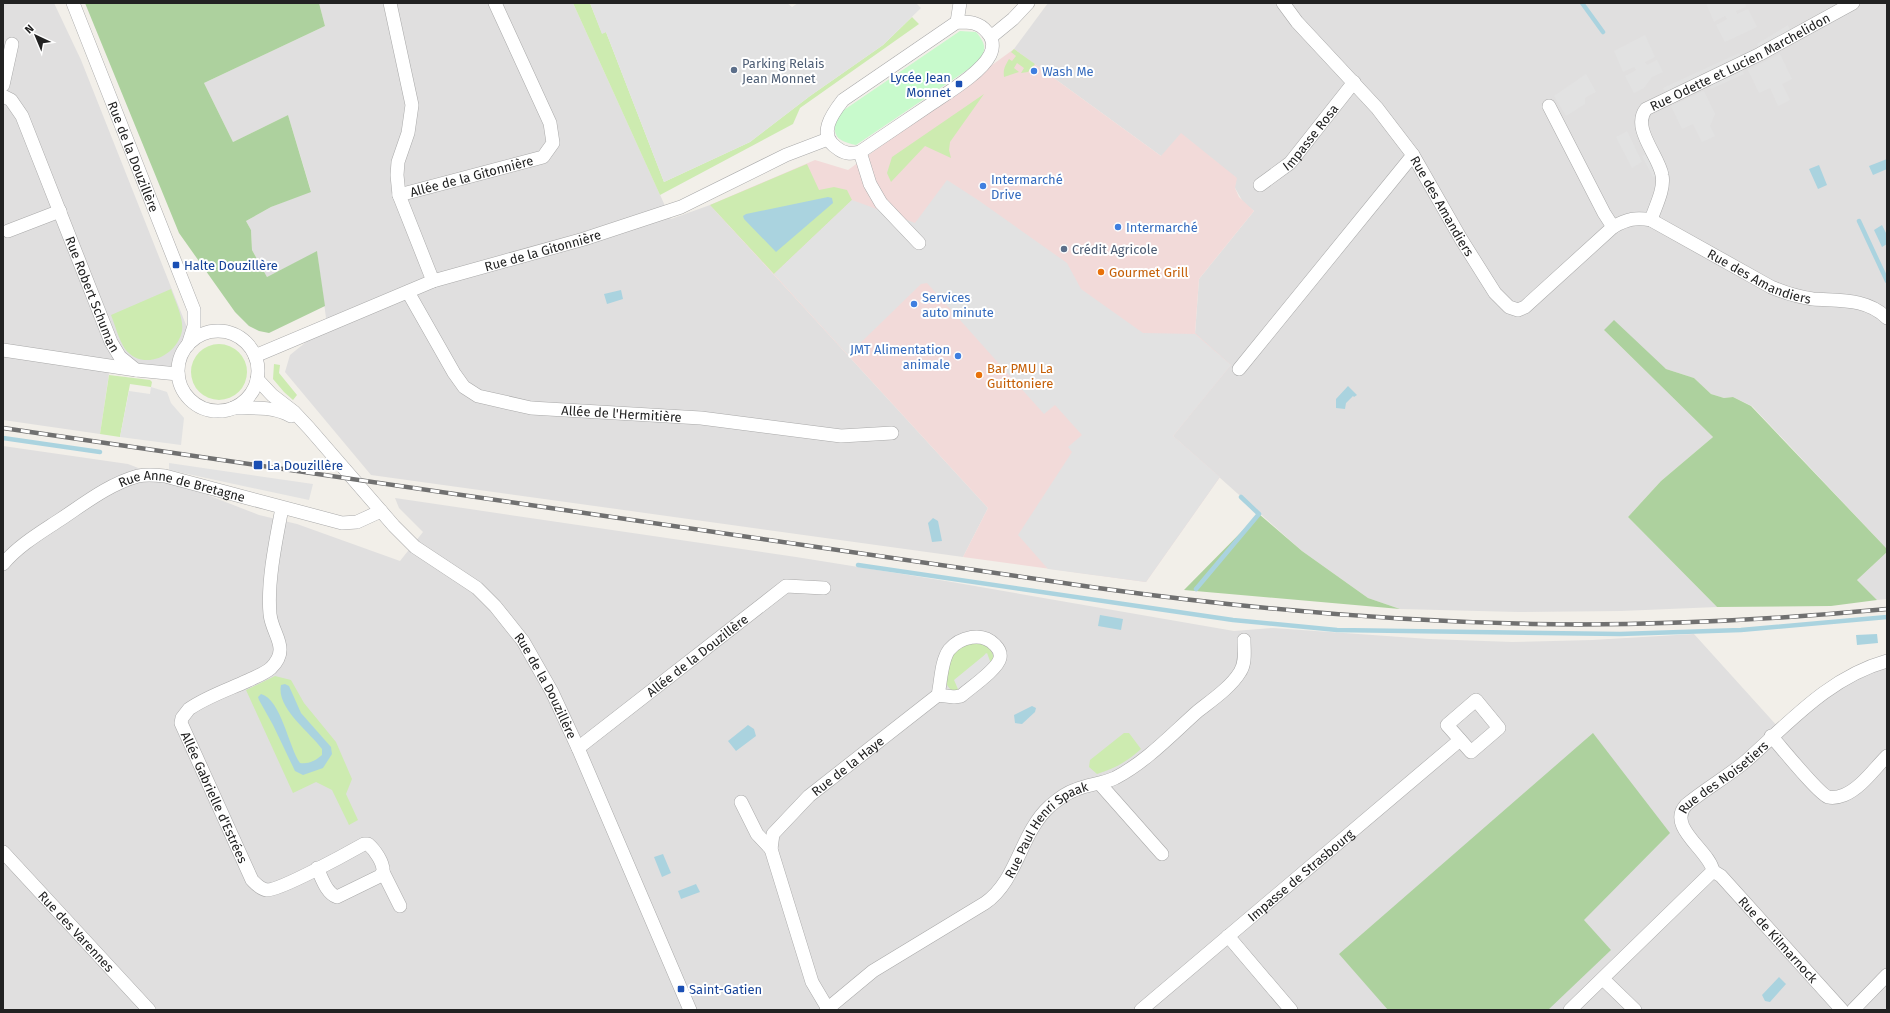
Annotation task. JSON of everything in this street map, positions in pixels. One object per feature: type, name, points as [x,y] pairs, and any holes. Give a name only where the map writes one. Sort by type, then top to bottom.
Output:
[{"type":"street","name":"Rue de la Douzillère","points":[[73,3],[194,310],[194,326],[188,345]]},
{"type":"street","name":"Allée de la Gitonnière","points":[[390,3],[412,105],[408,133],[398,162],[397,185],[399,196],[433,281]]},
{"type":"street","name":"Allée de la Gitonnière","points":[[399,196],[543,157],[553,143],[550,123],[495,3]]},
{"type":"street","points":[[957,22],[960,3]]},
{"type":"street","points":[[992,37],[1013,19],[1028,3]]},
{"type":"street","name":"Rue des Amandiers","points":[[1283,3],[1297,22],[1377,108],[1413,154],[1461,239],[1491,286],[1503,303],[1509,307],[1518,310],[1534,300],[1613,227],[1634,218],[1651,220],[1771,287],[1792,295],[1858,302],[1876,309],[1887,318]]},
{"type":"street","name":"Rue Odette et Lucien Marchelidon","points":[[1651,220],[1662,185],[1663,176],[1643,131],[1641,118],[1646,109],[1760,54],[1853,3]]},
{"type":"street","points":[[957,22],[974,22],[992,37],[990,56],[977,70],[960,84],[860,152],[851,154],[842,152],[828,139],[826,131],[833,114],[843,100],[957,22]]},
{"type":"street","points":[[3,85],[12,44]]},
{"type":"street","name":"Impasse Rosa","points":[[1260,185],[1290,163],[1354,82]]},
{"type":"street","name":"Rue Robert Schuman","points":[[3,96],[11,100],[22,116],[113,346],[125,362],[136,370]]},
{"type":"street","points":[[1549,106],[1604,213],[1613,227]]},
{"type":"street","name":"Rue de la Gitonnière","points":[[255,356],[433,281],[584,239],[681,207],[786,155],[828,139]]},
{"type":"street","points":[[860,152],[870,184],[882,203],[919,243]]},
{"type":"street","points":[[1239,369],[1413,154]]},
{"type":"street","points":[[8,231],[60,211]]},
{"type":"street","name":"Allée de l'Hermitière","points":[[408,292],[454,373],[464,387],[478,396],[531,408],[701,418],[841,436],[892,433]]},
{"type":"street","name":"Rue de la Douzillère","points":[[194,310],[208,323],[223,331]]},
{"type":"street","points":[[223,331],[240,337],[249,345],[255,356],[258,367],[257,379],[252,391],[244,400],[232,408],[220,410],[207,409],[195,403],[186,394],[180,383],[178,374],[179,362],[184,350],[192,340],[204,333],[223,331]]},
{"type":"street","name":"Rue Robert Schuman","points":[[3,350],[136,370],[178,374]]},
{"type":"street","name":"Rue de la Douzillère","points":[[257,379],[272,395],[294,412],[310,428],[353,476],[381,512],[415,547],[477,588],[500,611],[523,641],[537,664],[578,748],[690,1010]]},
{"type":"street","name":"Rue de la Douzillère","points":[[232,408],[274,409],[288,415],[310,428]]},
{"type":"street","name":"Rue Anne de Bretagne","points":[[3,564],[21,546],[101,492],[117,484],[140,476],[154,474],[342,523],[357,522],[381,512]]},
{"type":"street","name":"Allée Gabrielle d'Estrées","points":[[282,508],[273,558],[270,608],[271,621],[280,644],[278,660],[264,673],[188,709],[182,718],[181,723],[252,880],[259,887],[266,890],[277,888],[368,844],[373,848],[384,868],[383,872],[400,906]]},
{"type":"street","name":"Allée de la Douzillère","points":[[578,748],[786,586],[824,588]]},
{"type":"street","points":[[979,637],[987,639],[997,647],[1000,653],[998,663],[961,696],[954,697],[938,695],[947,654],[958,642],[965,639],[979,637]]},
{"type":"street","name":"Rue Paul Henri Spaak","points":[[827,1009],[873,971],[991,899],[1006,881],[1032,830],[1044,813],[1068,793],[1081,788],[1100,784],[1117,776],[1144,757],[1230,684],[1240,673],[1244,664],[1244,640]]},
{"type":"street","name":"Rue des Noisetiers","points":[[1713,871],[1712,865],[1697,847],[1685,828],[1681,811],[1698,795],[1744,762],[1802,709],[1841,681],[1869,666],[1887,661]]},
{"type":"street","name":"Rue de la Haye","points":[[771,849],[773,834],[809,796],[938,695]]},
{"type":"street","points":[[1771,736],[1816,787],[1828,797],[1842,796],[1856,787],[1887,756]]},
{"type":"street","name":"Impasse de Strasbourg","points":[[1141,1010],[1460,740]]},
{"type":"street","points":[[1100,784],[1162,854]]},
{"type":"street","points":[[741,802],[757,834],[771,849],[812,982],[827,1009]]},
{"type":"street","name":"Rue des Varennes","points":[[3,852],[149,1010]]},
{"type":"street","points":[[317,868],[327,889],[332,895],[337,896],[380,876],[383,872]]},
{"type":"street","points":[[1570,1010],[1713,871]]},
{"type":"street","name":"Rue de Kilmarnock","points":[[1713,871],[1721,876],[1842,1010]]},
{"type":"street","points":[[1228,936],[1291,1010]]},
{"type":"street","points":[[1853,1010],[1887,975]]},
{"type":"street","points":[[1603,979],[1635,1010]]},
{"type":"shaded area","points":[[3,3],[54,3],[81,60],[192,340],[184,350],[179,362],[178,374],[110,367],[100,434],[3,420]]},
{"type":"shaded area","points":[[319,3],[573,3],[671,219],[710,205],[988,508],[963,557],[371,475],[285,372],[290,355],[327,325],[317,252],[267,277],[252,250],[251,230],[246,221],[271,207],[311,191],[288,115],[233,142],[204,83],[325,26]]},
{"type":"shaded area","name":"Parking Relais Jean Monnet","points":[[590,3],[787,3],[792,7],[798,3],[916,3],[921,8],[883,45],[810,96],[750,142],[664,182],[606,32],[602,34]]},
{"type":"shaded area","points":[[1048,3],[1887,3],[1887,549],[1752,406],[1733,397],[1724,398],[1711,394],[1694,378],[1666,369],[1604,330],[1713,437],[1661,481],[1628,517],[1717,607],[1621,611],[1518,612],[1400,609],[1368,598],[1302,551],[1173,436],[1230,365],[1195,334],[1199,279],[1254,211],[1243,202],[1235,188],[1161,156],[1014,49]]},
{"type":"shaded area","points":[[1706,3],[1745,3],[1746,7],[1736,11],[1737,14],[1748,9],[1757,27],[1725,42],[1716,25],[1727,19],[1725,16],[1714,22]]},
{"type":"shaded area","points":[[1788,25],[1790,30],[1759,49],[1757,44]]},
{"type":"shaded area","points":[[1645,35],[1655,57],[1645,62],[1647,65],[1657,60],[1663,72],[1652,77],[1644,88],[1634,93],[1625,76],[1636,70],[1634,67],[1623,72],[1614,51]]},
{"type":"shaded area","points":[[1014,49],[1161,156],[1181,133],[1237,178],[1235,188],[1239,197],[1254,211],[1199,279],[1195,333],[1231,365],[1173,436],[1220,477],[1146,582],[963,557],[988,508],[710,205],[815,160],[848,170]]},
{"type":"shaded area","points":[[1739,53],[1741,57],[1665,92],[1663,88]]},
{"type":"shaded area","points":[[1780,54],[1792,79],[1782,84],[1790,100],[1778,106],[1770,88],[1759,93],[1748,70]]},
{"type":"shaded area","points":[[1742,70],[1744,74],[1711,89],[1709,85]]},
{"type":"shaded area","points":[[1586,74],[1596,92],[1585,98],[1585,104],[1566,116],[1554,96]]},
{"type":"shaded area","points":[[1704,91],[1715,114],[1710,126],[1715,136],[1702,142],[1693,124],[1682,129],[1671,106]]},
{"type":"shaded area","points":[[1627,131],[1642,162],[1632,168],[1616,137]]},
{"type":"shaded area","points":[[1647,154],[1658,175],[1653,177],[1642,156]]},
{"type":"shaded area","points":[[947,180],[1067,263],[1081,289],[1143,333],[1195,334],[1231,365],[1173,436],[1220,477],[1146,582],[1048,569],[1018,535],[1072,452],[1068,447],[1082,435],[1055,405],[1044,414],[927,283],[921,284],[848,355],[774,274],[852,200],[915,223]]},
{"type":"shaded area","points":[[151,387],[167,392],[171,403],[184,418],[181,445],[120,437],[129,391],[150,394]]},
{"type":"shaded area","points":[[3,446],[128,464],[259,515],[297,524],[400,561],[423,532],[399,508],[395,498],[796,557],[946,581],[1234,631],[1273,628],[1429,639],[1512,642],[1592,640],[1694,634],[1779,728],[1790,719],[1887,661],[1887,1010],[3,1010]]},
{"type":"shaded area","points":[[169,463],[313,484],[309,500],[169,470]]},
{"type":"shaded area","points":[[1887,552],[1887,599],[1877,600],[1857,580]]},
{"type":"shaded area","points":[[987,653],[993,669],[961,696],[954,680]]},
{"type":"green space","points":[[85,3],[319,3],[325,26],[204,83],[233,142],[288,115],[311,192],[271,207],[246,221],[251,230],[252,250],[267,277],[317,251],[325,306],[269,333],[259,331],[249,326],[235,312],[179,233]]},
{"type":"green space","points":[[573,3],[590,3],[602,33],[606,32],[664,182],[750,142],[810,96],[883,45],[912,17],[919,24],[800,108],[793,124],[660,195]]},
{"type":"green space","points":[[960,31],[976,32],[984,44],[984,52],[976,64],[856,145],[843,141],[836,136],[835,127],[838,114]]},
{"type":"green space","points":[[1014,49],[1035,64],[1028,72],[1021,73],[1024,68],[1017,63],[1014,68],[1019,72],[1004,77],[1005,66],[1009,59],[1012,61],[1016,56],[1011,52]]},
{"type":"green space","points":[[984,94],[950,142],[949,150],[951,158],[925,146],[891,182],[887,173],[892,157]]},
{"type":"green space","points":[[807,164],[819,190],[834,187],[847,190],[852,200],[774,274],[710,205]]},
{"type":"green space","points":[[171,289],[182,321],[182,331],[179,340],[174,348],[167,354],[158,358],[150,360],[132,356],[125,349],[111,315]]},
{"type":"green space","points":[[1614,320],[1666,369],[1694,378],[1711,394],[1724,398],[1733,397],[1751,406],[1887,549],[1887,552],[1857,580],[1877,600],[1831,606],[1717,607],[1628,517],[1661,481],[1713,437],[1604,330]]},
{"type":"green space","points":[[213,344],[225,344],[235,348],[243,356],[247,366],[247,378],[243,388],[235,396],[225,400],[213,400],[203,396],[195,388],[191,378],[191,366],[195,356],[203,348]]},
{"type":"green space","points":[[274,364],[280,365],[279,373],[297,395],[293,400],[273,379]]},
{"type":"green space","points":[[109,375],[150,380],[152,382],[151,387],[130,384],[120,437],[100,434]]},
{"type":"green space","points":[[1259,514],[1302,551],[1368,598],[1400,609],[1184,590]]},
{"type":"green space","points":[[975,642],[987,644],[993,654],[991,665],[986,653],[959,690],[952,691],[946,684],[944,676],[948,661],[954,654],[967,644]]},
{"type":"green space","points":[[275,676],[291,680],[304,703],[336,742],[352,779],[346,794],[358,820],[349,825],[332,790],[316,782],[293,793],[246,690]]},
{"type":"green space","points":[[1124,733],[1129,733],[1141,749],[1120,764],[1097,774],[1089,767],[1090,760]]},
{"type":"green space","points":[[1593,733],[1670,833],[1584,920],[1611,950],[1548,1010],[1388,1010],[1339,954]]},
{"type":"water","points":[[1887,159],[1887,169],[1873,175],[1869,166]]},
{"type":"water","points":[[1819,165],[1827,185],[1818,189],[1809,169]]},
{"type":"water","points":[[828,197],[832,198],[833,203],[776,252],[744,219],[743,216],[746,214]]},
{"type":"water","points":[[1882,225],[1887,235],[1887,244],[1882,247],[1874,230]]},
{"type":"water","points":[[621,290],[623,299],[607,304],[604,294]]},
{"type":"water","points":[[1348,386],[1357,395],[1354,397],[1353,396],[1346,403],[1345,409],[1336,408],[1336,399]]},
{"type":"water","points":[[933,518],[938,521],[942,541],[932,542],[928,523]]},
{"type":"water","points":[[1100,615],[1123,619],[1121,630],[1098,626]]},
{"type":"water","points":[[1877,634],[1878,643],[1857,645],[1856,635]]},
{"type":"water","points":[[285,684],[289,686],[301,713],[331,747],[332,754],[323,768],[303,775],[295,771],[258,697],[261,694],[268,698],[274,705],[300,763],[306,763],[314,760],[322,755],[322,749],[289,711],[281,694],[281,685]]},
{"type":"water","points":[[1032,706],[1036,708],[1035,712],[1022,724],[1015,723],[1014,715]]},
{"type":"water","points":[[748,725],[754,729],[756,736],[736,751],[728,741]]},
{"type":"water","points":[[663,854],[671,873],[662,877],[654,857]]},
{"type":"water","points":[[696,884],[700,892],[681,899],[678,891]]},
{"type":"water","points":[[1779,977],[1786,984],[1770,1002],[1765,1001],[1762,995]]},
{"type":"waterway","points":[[1582,3],[1603,32]]},
{"type":"waterway","points":[[1859,221],[1887,281]]},
{"type":"waterway","points":[[3,438],[100,452]]},
{"type":"waterway","points":[[1196,589],[1259,514],[1241,497]]},
{"type":"waterway","points":[[858,565],[1233,620],[1337,630],[1620,634],[1741,630],[1887,617]]},
{"type":"railway","points":[[3,428],[1098,588],[1206,602],[1369,617],[1533,624],[1666,623],[1799,616],[1887,609]]},
{"type":"place","name":"Parking Relais Jean Monnet","points":[[734,70]]},
{"type":"place","name":"Wash Me","points":[[1034,71]]},
{"type":"place","name":"Lycée Jean Monnet","points":[[959,84]]},
{"type":"place","name":"Intermarché Drive","points":[[983,186]]},
{"type":"place","name":"Intermarché","points":[[1118,227]]},
{"type":"place","name":"Crédit Agricole","points":[[1064,249]]},
{"type":"place","name":"Halte Douzillère","points":[[176,265]]},
{"type":"place","name":"Gourmet Grill","points":[[1101,272]]},
{"type":"place","name":"Services auto minute","points":[[914,304]]},
{"type":"place","name":"JMT Alimentation animale","points":[[958,356]]},
{"type":"place","name":"Bar PMU La Guittoniere","points":[[979,375]]},
{"type":"place","name":"La Douzillère","points":[[258,465]]},
{"type":"place","name":"Saint-Gatien","points":[[681,989]]}]
